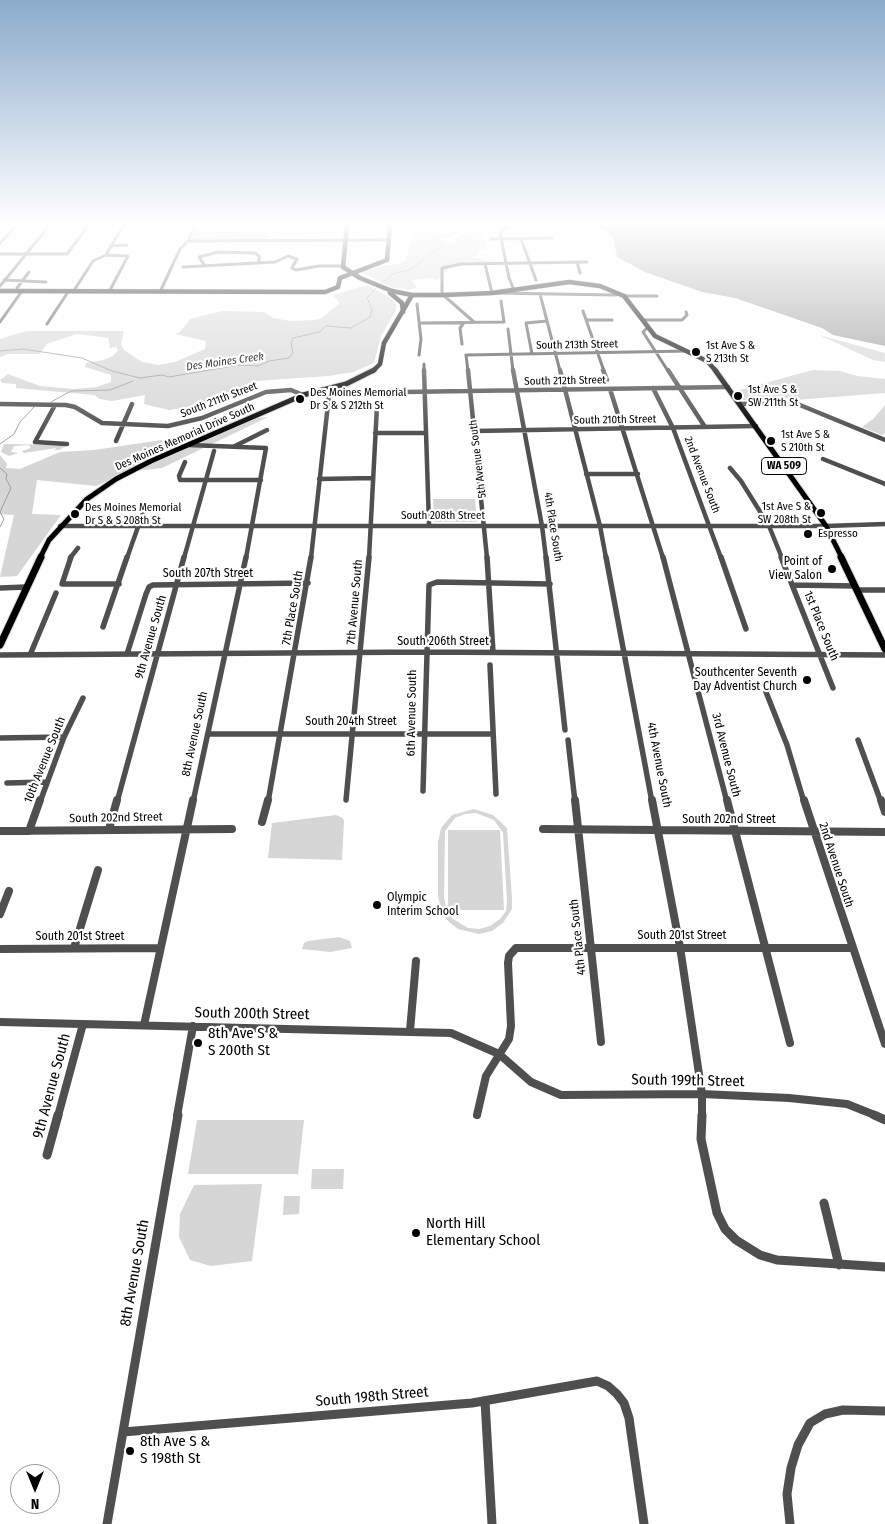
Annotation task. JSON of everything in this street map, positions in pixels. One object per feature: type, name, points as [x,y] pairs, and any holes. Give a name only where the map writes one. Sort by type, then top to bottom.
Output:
[{"type":"main road","points":[[394,297],[402,303],[403,313]]},
{"type":"main road","name":"Des Moines Memorial Drive South","points":[[0,645],[49,540],[87,499],[109,483],[189,444],[303,395],[354,381],[376,370],[380,364],[384,343],[411,297]]},
{"type":"main road","name":"WA 509","points":[[625,297],[647,328],[665,342],[688,351],[713,367],[728,387],[826,526],[885,649]]},
{"type":"street","points":[[0,322],[18,297]]},
{"type":"street","points":[[47,324],[67,297]]},
{"type":"street","points":[[445,297],[474,322]]},
{"type":"street","name":"4th Avenue South","points":[[541,297],[600,526],[680,947],[702,1094],[701,1139],[717,1212],[725,1228],[736,1240],[760,1255],[777,1260],[839,1265]]},
{"type":"street","points":[[649,297],[656,302]]},
{"type":"street","points":[[420,323],[463,324],[504,322],[502,301]]},
{"type":"street","points":[[417,304],[420,323],[419,355]]},
{"type":"street","points":[[583,311],[607,380]]},
{"type":"street","points":[[643,320],[682,320],[687,315],[686,312]]},
{"type":"street","points":[[587,320],[612,320]]},
{"type":"street","points":[[532,354],[526,323],[547,321]]},
{"type":"street","points":[[462,344],[460,328],[463,324]]},
{"type":"street","points":[[647,328],[643,332],[659,352],[705,428]]},
{"type":"street","name":"4th Place South","points":[[508,329],[510,354],[542,526],[566,730]]},
{"type":"street","name":"South 213th Street","points":[[466,355],[688,351]]},
{"type":"street","name":"5th Avenue South","points":[[466,355],[485,526],[493,652]]},
{"type":"street","points":[[424,364],[429,525]]},
{"type":"street","name":"South 212th Street","points":[[403,392],[728,387]]},
{"type":"street","name":"2nd Avenue South","points":[[653,388],[673,428],[746,629]]},
{"type":"street","name":"3rd Avenue South","points":[[610,389],[655,526],[690,654],[790,1043]]},
{"type":"street","name":"South 211th Street","points":[[0,404],[75,407],[102,423],[177,425],[202,418],[266,392],[291,390],[303,395]]},
{"type":"street","name":"7th Place South","points":[[262,822],[308,583],[316,525],[319,479],[329,395],[373,394]]},
{"type":"street","points":[[116,441],[132,404]]},
{"type":"street","points":[[740,404],[795,404],[885,440]]},
{"type":"street","points":[[55,405],[34,442],[66,444]]},
{"type":"street","name":"7th Avenue South","points":[[346,800],[372,525],[377,406]]},
{"type":"street","name":"South 210th Street","points":[[474,431],[756,426]]},
{"type":"street","points":[[189,444],[234,446],[267,430]]},
{"type":"street","points":[[375,433],[426,433]]},
{"type":"street","name":"8th Avenue South","points":[[144,1026],[241,584],[266,448],[234,446]]},
{"type":"street","name":"9th Avenue South","points":[[109,829],[160,653],[208,480],[214,451]]},
{"type":"street","points":[[823,459],[885,484]]},
{"type":"street","points":[[184,462],[179,476],[180,480],[261,480]]},
{"type":"street","name":"1st Place South","points":[[730,468],[742,481],[768,526],[833,688]]},
{"type":"street","points":[[586,474],[638,474]]},
{"type":"street","points":[[319,479],[373,478]]},
{"type":"street","points":[[104,627],[144,510]]},
{"type":"street","name":"South 208th Street","points":[[60,526],[826,526],[885,524]]},
{"type":"street","points":[[78,548],[64,574],[62,584],[119,584]]},
{"type":"street","name":"6th Avenue South","points":[[423,791],[428,587],[437,582],[488,583]]},
{"type":"street","name":"South 207th Street","points":[[127,654],[149,587],[158,584],[308,583]]},
{"type":"street","points":[[488,583],[550,584]]},
{"type":"street","points":[[793,585],[885,590]]},
{"type":"street","points":[[0,588],[26,588]]},
{"type":"street","points":[[30,655],[56,593]]},
{"type":"street","name":"South 206th Street","points":[[0,655],[493,652],[885,655]]},
{"type":"street","points":[[490,665],[496,794]]},
{"type":"street","name":"2nd Avenue South","points":[[766,692],[787,745],[813,831],[885,1044]]},
{"type":"street","name":"10th Avenue South","points":[[29,831],[64,738],[83,698]]},
{"type":"street","name":"South 204th Street","points":[[208,734],[493,734]]},
{"type":"street","points":[[0,738],[64,738]]},
{"type":"street","name":"4th Place South","points":[[568,740],[601,1042]]},
{"type":"street","points":[[858,740],[885,812]]},
{"type":"street","points":[[8,783],[47,782]]},
{"type":"street","name":"South 202nd Street","points":[[0,831],[232,829]]},
{"type":"street","name":"South 202nd Street","points":[[544,829],[885,832]]},
{"type":"street","points":[[74,948],[98,870]]},
{"type":"street","points":[[0,914],[9,891]]},
{"type":"street","name":"South 201st Street","points":[[499,1054],[509,1039],[511,1026],[508,963],[513,950],[522,946],[852,948]]},
{"type":"street","name":"South 201st Street","points":[[0,949],[160,948]]},
{"type":"street","points":[[410,1031],[416,961]]},
{"type":"street","name":"South 200th Street","points":[[0,1022],[451,1033],[499,1054]]},
{"type":"street","name":"9th Avenue South","points":[[47,1155],[82,1024]]},
{"type":"street","name":"8th Avenue South","points":[[107,1524],[193,1026]]},
{"type":"street","points":[[477,1115],[486,1076],[499,1054]]},
{"type":"street","name":"South 199th Street","points":[[499,1054],[531,1082],[560,1094],[702,1094],[827,1100],[847,1104],[885,1120]]},
{"type":"street","points":[[824,1202],[839,1265],[885,1267]]},
{"type":"street","name":"South 198th Street","points":[[123,1432],[485,1401],[597,1381],[608,1386],[617,1394],[624,1403],[629,1418],[644,1524]]},
{"type":"street","points":[[485,1401],[492,1524]]},
{"type":"street","points":[[790,1524],[787,1494],[795,1453],[803,1432],[810,1422],[825,1414],[844,1410],[885,1411]]},
{"type":"shaded area","points":[[335,297],[389,297],[396,304],[396,310],[381,336],[374,363],[353,372],[328,376],[256,381],[248,384],[244,393],[234,399],[169,410],[144,404],[145,395],[112,401],[100,399],[94,395],[16,388],[16,384],[2,383],[0,380],[8,374],[40,386],[74,389],[96,387],[111,382],[111,375],[85,367],[86,363],[113,356],[118,350],[116,347],[110,348],[108,338],[77,334],[47,344],[39,354],[8,354],[0,357],[0,339],[27,331],[124,331],[121,344],[124,350],[142,362],[158,365],[175,362],[205,349],[206,341],[175,334],[180,332],[190,319],[222,311],[265,312],[273,318],[291,321],[315,320],[322,318],[340,303]]},
{"type":"shaded area","points":[[730,297],[885,297],[885,346],[833,335],[822,328]]},
{"type":"shaded area","points":[[819,335],[885,353],[885,362],[873,360]]},
{"type":"shaded area","points":[[813,370],[840,371],[857,376],[885,379],[885,393],[795,400],[743,400],[736,391]]},
{"type":"shaded area","points":[[885,405],[885,433],[882,435],[862,427],[873,419]]},
{"type":"shaded area","points":[[268,417],[162,468],[126,472],[96,486],[37,480],[32,514],[61,515],[17,576],[0,577],[14,515],[0,514],[0,455],[7,464],[6,468],[20,469],[60,452],[94,450],[169,439],[237,420]]},
{"type":"shaded area","points":[[4,444],[66,446],[59,450],[55,450],[56,448],[24,453],[22,451],[31,448],[29,445],[14,446],[11,452],[18,453],[9,456],[1,452]]},
{"type":"shaded area","points":[[433,499],[475,499],[477,522],[434,522]]},
{"type":"shaded area","points":[[474,809],[493,815],[507,828],[512,909],[503,923],[492,931],[479,934],[458,929],[441,912],[438,895],[438,842],[441,828],[452,815]],"holes":[[[476,813],[494,820],[503,833],[506,911],[500,919],[490,926],[479,929],[468,928],[453,919],[447,912],[444,897],[445,831],[455,818],[465,814]]]},
{"type":"shaded area","points":[[336,815],[343,818],[344,821],[342,860],[268,858],[272,823]]},
{"type":"shaded area","points":[[448,830],[500,830],[504,910],[448,910]]},
{"type":"shaded area","points":[[339,937],[350,941],[352,948],[330,952],[302,949],[304,943],[308,941]]},
{"type":"shaded area","points":[[197,1120],[304,1120],[298,1174],[188,1174]]},
{"type":"shaded area","points":[[312,1169],[344,1169],[343,1189],[311,1189]]},
{"type":"shaded area","points":[[262,1184],[252,1261],[211,1266],[190,1260],[179,1237],[180,1214],[194,1185]]},
{"type":"shaded area","points":[[284,1196],[300,1196],[299,1214],[283,1215]]},
{"type":"waterway","name":"Des Moines Creek","points":[[0,351],[23,349],[82,358],[112,371],[140,378],[162,375],[169,377],[239,365],[258,366],[269,361],[289,358],[293,353],[291,343],[293,338],[319,332],[326,326],[351,328],[370,317],[372,309],[368,297]]},
{"type":"waterway","points":[[51,402],[71,391],[110,390],[133,381]]},
{"type":"waterway","points":[[0,444],[14,434],[20,422],[34,407]]},
{"type":"waterway","points":[[0,468],[7,474],[6,479],[11,488],[0,512],[4,519],[0,527]]},
{"type":"place","name":"1st Ave S & S 213th St","points":[[696,352]]},
{"type":"place","name":"1st Ave S & SW 211th St","points":[[738,396]]},
{"type":"place","name":"Des Moines Memorial Dr S & S 212th St","points":[[300,399]]},
{"type":"place","name":"1st Ave S & S 210th St","points":[[771,441]]},
{"type":"place","name":"1st Ave S & SW 208th St","points":[[821,513]]},
{"type":"place","name":"Des Moines Memorial Dr S & S 208th St","points":[[75,514]]},
{"type":"place","name":"Espresso","points":[[808,534]]},
{"type":"place","name":"Point of View Salon","points":[[832,569]]},
{"type":"place","name":"Southcenter Seventh Day Adventist Church","points":[[807,680]]},
{"type":"place","name":"Olympic Interim School","points":[[377,905]]},
{"type":"place","name":"8th Ave S & S 200th St","points":[[198,1043]]},
{"type":"place","name":"North Hill Elementary School","points":[[416,1233]]},
{"type":"place","name":"8th Ave S & S 198th St","points":[[130,1451]]}]
